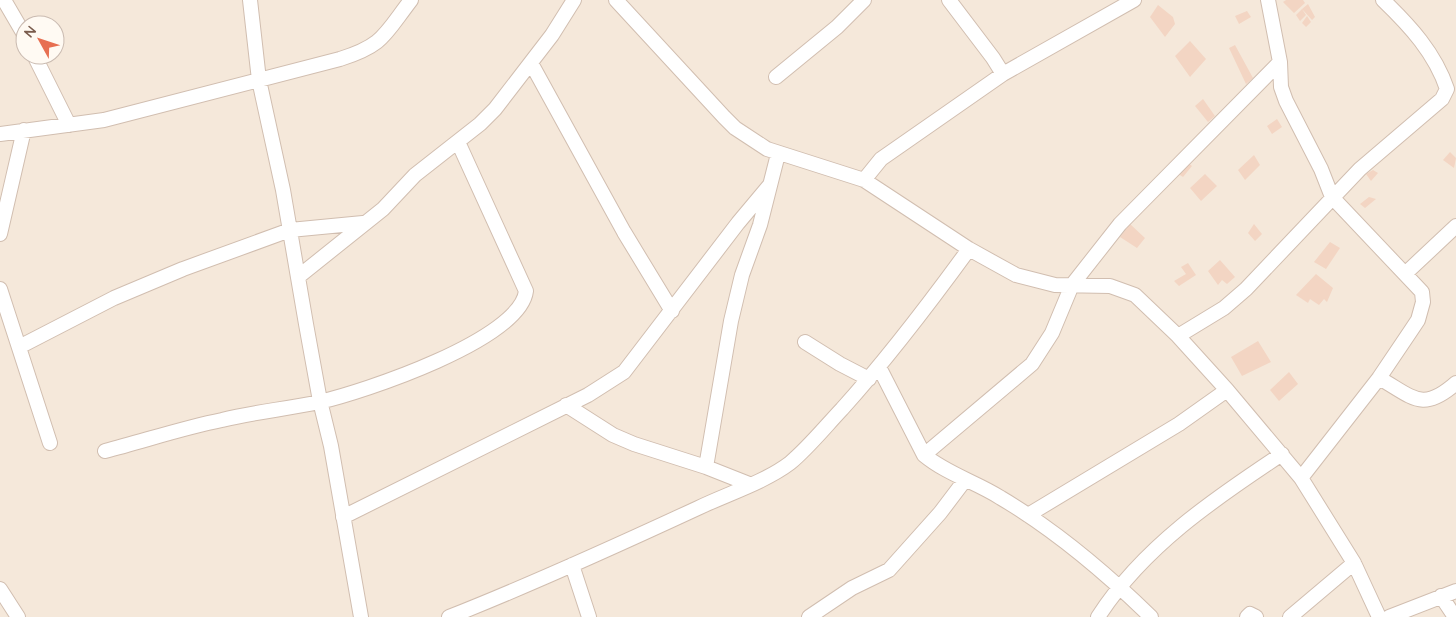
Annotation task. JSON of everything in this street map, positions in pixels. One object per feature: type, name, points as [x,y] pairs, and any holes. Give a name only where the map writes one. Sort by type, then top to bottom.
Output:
[{"type":"street","points":[[4,0],[15,19]]},
{"type":"street","points":[[250,0],[259,80],[290,230],[320,402],[331,446],[361,617]]},
{"type":"street","points":[[0,134],[104,120],[340,59],[370,48],[384,37],[411,0]]},
{"type":"street","points":[[298,277],[383,209],[415,175],[458,142],[495,109],[531,63],[574,0]]},
{"type":"street","points":[[616,0],[735,128],[766,149],[864,180],[969,249],[1016,275],[1055,285],[1110,286],[1135,295],[1178,336],[1227,390],[1301,478],[1354,563],[1379,617]]},
{"type":"street","points":[[776,77],[837,27],[864,0]]},
{"type":"street","points":[[949,0],[1003,74]]},
{"type":"street","points":[[864,180],[881,159],[1003,74],[1134,0]]},
{"type":"street","points":[[1268,0],[1280,62],[1281,87],[1286,101],[1321,169],[1332,197],[1422,292],[1418,320],[1379,378],[1301,478]]},
{"type":"street","points":[[1178,336],[1224,308],[1246,289],[1360,169],[1442,99],[1448,90],[1443,77],[1414,30],[1383,0]]},
{"type":"street","points":[[924,455],[1032,364],[1052,333],[1072,285],[1120,224],[1280,62]]},
{"type":"street","points":[[531,63],[624,232],[672,311]]},
{"type":"street","points":[[39,65],[68,125]]},
{"type":"street","points":[[0,234],[24,130]]},
{"type":"street","points":[[105,452],[222,420],[320,402],[415,371],[479,341],[507,322],[525,299],[526,291],[458,142]]},
{"type":"street","points":[[706,467],[731,321],[778,154]]},
{"type":"street","points":[[343,517],[607,384],[624,372],[738,223],[769,186]]},
{"type":"street","points":[[20,347],[114,298],[183,269],[290,230],[348,226],[366,222]]},
{"type":"street","points":[[1406,273],[1456,226]]},
{"type":"street","points":[[449,617],[572,565],[789,464],[807,448],[879,367],[928,306],[969,249]]},
{"type":"street","points":[[0,289],[50,443]]},
{"type":"street","points":[[805,342],[840,364],[869,378]]},
{"type":"street","points":[[879,367],[924,455],[936,465],[999,497],[1028,515],[1120,587],[1151,617]]},
{"type":"street","points":[[1379,378],[1425,401],[1434,399],[1456,383]]},
{"type":"street","points":[[1028,515],[1179,424],[1227,390]]},
{"type":"street","points":[[566,405],[613,435],[749,484]]},
{"type":"street","points":[[1098,617],[1120,587],[1145,560],[1204,506],[1282,454]]},
{"type":"street","points":[[809,617],[852,588],[889,570],[940,513],[965,480]]},
{"type":"street","points":[[1290,617],[1354,563]]},
{"type":"street","points":[[572,565],[589,617]]},
{"type":"street","points":[[0,589],[18,617]]},
{"type":"street","points":[[1389,617],[1456,591]]},
{"type":"street","points":[[1441,596],[1455,617]]},
{"type":"street","points":[[1247,617],[1250,614],[1256,617]]},
{"type":"shaded area","points":[[0,0],[1456,0],[1456,617],[0,617]]},
{"type":"building","points":[[1286,0],[1303,0],[1305,3],[1294,13],[1283,2]]},
{"type":"building","points":[[1308,4],[1315,17],[1312,20],[1302,9]]},
{"type":"building","points":[[1158,5],[1173,17],[1175,24],[1165,37],[1150,17]]},
{"type":"building","points":[[1302,9],[1306,15],[1300,21],[1296,15]]},
{"type":"building","points":[[1247,11],[1251,17],[1239,24],[1235,16]]},
{"type":"building","points":[[1307,16],[1311,22],[1306,27],[1302,23]]},
{"type":"building","points":[[1190,41],[1206,59],[1190,77],[1175,56]]},
{"type":"building","points":[[1235,45],[1253,78],[1246,84],[1229,48]]},
{"type":"building","points":[[1203,99],[1215,116],[1208,122],[1195,106]]},
{"type":"building","points":[[1277,119],[1282,127],[1272,134],[1267,126]]},
{"type":"building","points":[[1450,152],[1456,158],[1454,168],[1443,160]]},
{"type":"building","points":[[1254,155],[1260,165],[1245,180],[1238,170]]},
{"type":"building","points":[[1186,161],[1192,166],[1183,177],[1177,173]]},
{"type":"building","points":[[1373,170],[1378,173],[1371,181],[1366,174]]},
{"type":"building","points":[[1205,174],[1217,186],[1201,201],[1190,188]]},
{"type":"building","points":[[1369,197],[1376,199],[1365,208],[1360,204]]},
{"type":"building","points":[[1130,224],[1145,238],[1137,248],[1120,237]]},
{"type":"building","points":[[1254,224],[1262,234],[1255,241],[1248,233]]},
{"type":"building","points":[[1330,242],[1340,248],[1326,269],[1314,262]]},
{"type":"building","points":[[1220,260],[1235,277],[1227,284],[1222,280],[1218,285],[1208,271]]},
{"type":"building","points":[[1188,263],[1196,275],[1179,286],[1174,281],[1186,274],[1181,267]]},
{"type":"building","points":[[1316,274],[1333,288],[1327,302],[1324,299],[1319,305],[1310,299],[1308,303],[1296,295]]},
{"type":"building","points":[[1258,341],[1271,362],[1242,376],[1231,357]]},
{"type":"building","points":[[1289,372],[1298,384],[1279,401],[1270,390]]}]
